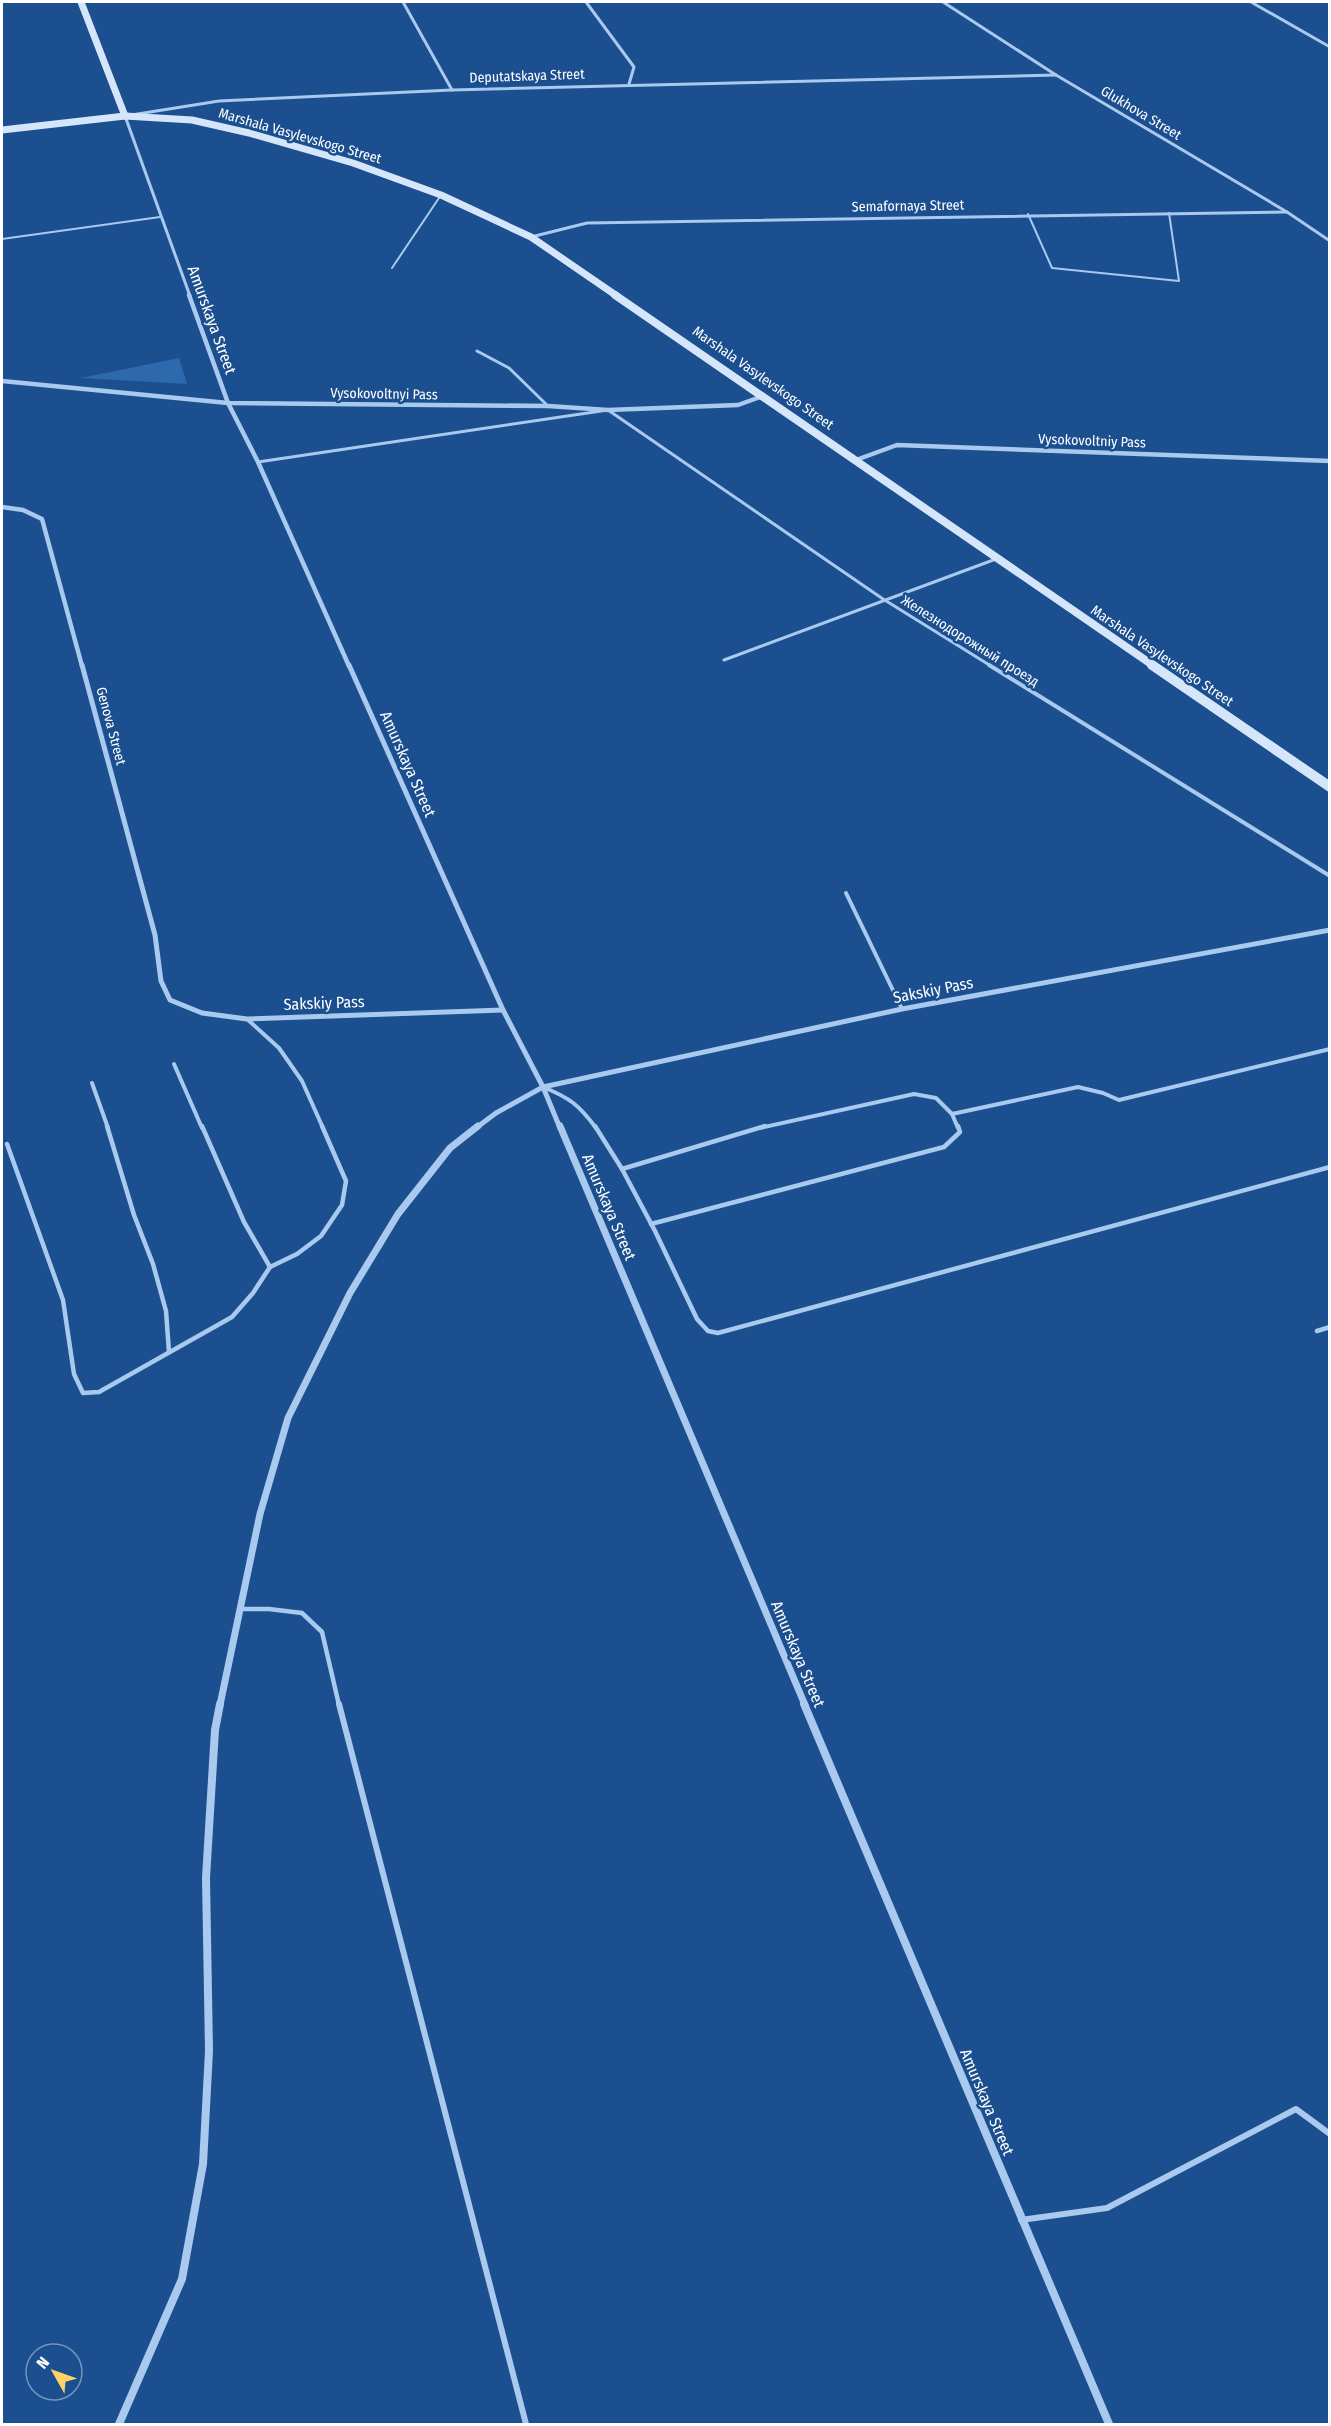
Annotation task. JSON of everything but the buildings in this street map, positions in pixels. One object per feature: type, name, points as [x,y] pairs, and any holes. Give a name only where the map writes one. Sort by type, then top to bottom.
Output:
[{"type":"main road","name":"Amurskaya Street","points":[[81,2],[124,116]]},
{"type":"main road","name":"Deputatskaya Street","points":[[2,130],[124,116]]},
{"type":"main road","name":"Marshala Vasylevskogo Street","points":[[124,116],[192,120],[249,133],[353,163],[441,195],[531,237],[765,396],[996,559],[1329,787]]},
{"type":"street","points":[[403,2],[452,90]]},
{"type":"street","points":[[586,2],[634,67],[629,84]]},
{"type":"street","name":"Glukhova Street","points":[[943,2],[1056,75],[1287,212],[1329,241]]},
{"type":"street","points":[[1251,2],[1328,45]]},
{"type":"street","name":"Deputatskaya Street","points":[[124,116],[219,101],[452,90],[1056,75]]},
{"type":"street","name":"Amurskaya Street","points":[[124,116],[228,403],[258,462],[503,1010],[543,1087],[1109,2424]]},
{"type":"street","name":"Semafornaya Street","points":[[531,237],[587,222],[1287,212]]},
{"type":"street","name":"Vysokovoltnyi Pass","points":[[2,381],[228,403],[548,406],[608,410],[738,405],[765,396]]},
{"type":"street","name":"Vysokovoltniy Pass","points":[[856,460],[897,445],[1329,461]]},
{"type":"street","name":"Genova Street","points":[[2,507],[21,509],[34,513],[42,519],[155,935],[161,981]]},
{"type":"street","name":"Sakskiy Pass","points":[[119,2424],[182,2279],[203,2164],[209,2051],[206,1878],[215,1730],[260,1514],[288,1418],[350,1293],[398,1214],[450,1148],[496,1113],[543,1087],[902,1010],[1329,930]]},
{"type":"street","name":"Sakskiy Pass","points":[[161,981],[170,1000],[201,1013],[247,1019],[503,1010]]},
{"type":"lane","points":[[392,268],[441,195]]},
{"type":"lane","points":[[1028,214],[1052,268],[1179,281],[1169,213]]},
{"type":"lane","points":[[2,239],[160,217]]},
{"type":"lane","points":[[477,351],[509,368],[548,406]]},
{"type":"lane","points":[[258,462],[608,410]]},
{"type":"lane","name":"Железнодорожный проезд","points":[[608,410],[883,599],[1329,876]]},
{"type":"lane","points":[[724,660],[883,599],[996,559]]},
{"type":"lane","points":[[846,893],[902,1010]]},
{"type":"lane","points":[[7,1144],[63,1300],[74,1374],[83,1393],[99,1392],[232,1317],[253,1293],[270,1267],[297,1254],[321,1236],[342,1205],[346,1180],[302,1081],[279,1048],[247,1019]]},
{"type":"lane","points":[[952,1114],[1078,1087],[1103,1093],[1119,1100],[1329,1049]]},
{"type":"lane","points":[[174,1064],[244,1222],[270,1267]]},
{"type":"lane","points":[[92,1083],[118,1157],[134,1215],[153,1264],[166,1311],[169,1352]]},
{"type":"lane","points":[[543,1087],[568,1097],[582,1108],[622,1169],[697,1318],[708,1331],[718,1333],[1329,1167]]},
{"type":"lane","points":[[622,1169],[767,1126],[914,1094],[932,1095],[942,1100],[952,1114],[960,1132],[944,1146],[651,1224]]},
{"type":"lane","points":[[1317,1331],[1329,1327]]},
{"type":"lane","points":[[239,1609],[269,1609],[302,1613],[322,1632],[349,1747],[525,2424]]},
{"type":"lane","points":[[1021,2220],[1107,2208],[1296,2109],[1329,2133]]},
{"type":"shaded area","points":[[179,358],[187,384],[81,378]]}]
